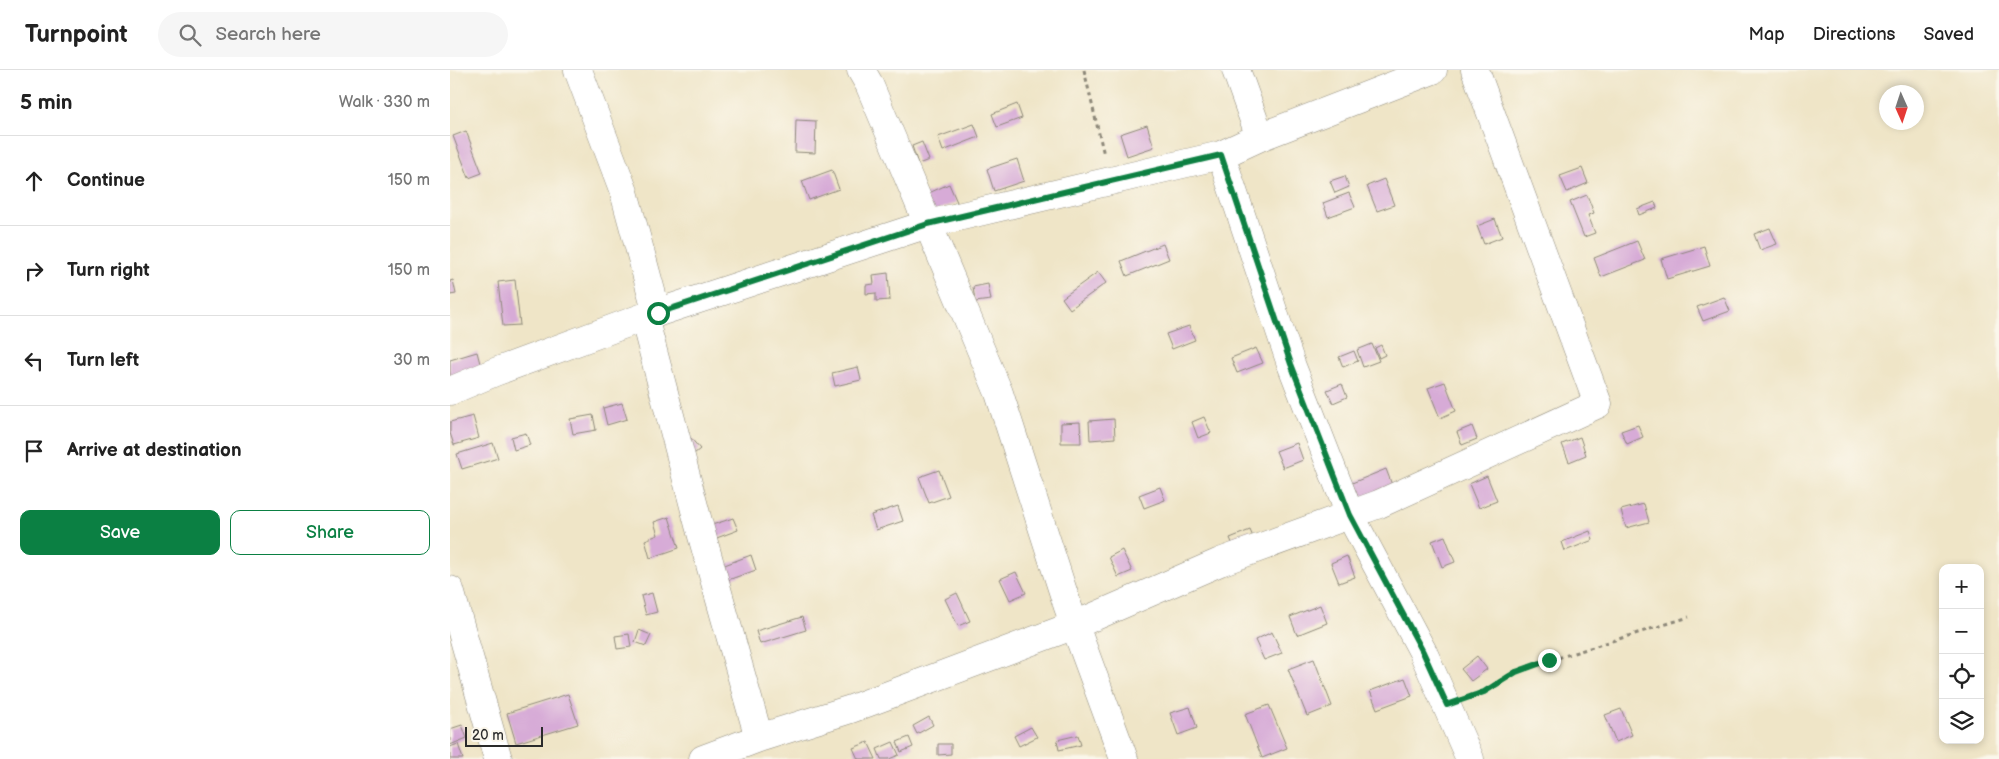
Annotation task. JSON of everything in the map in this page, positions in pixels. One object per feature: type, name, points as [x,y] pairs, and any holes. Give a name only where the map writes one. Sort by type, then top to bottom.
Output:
[{"type":"street","points":[[578,70],[624,192],[700,529],[746,748]]},
{"type":"street","points":[[861,70],[869,84],[1000,394],[1075,625],[1124,759]]},
{"type":"street","points":[[1236,70],[1260,138]]},
{"type":"street","points":[[450,391],[495,372],[651,315],[928,224],[1221,155],[1433,70]]},
{"type":"street","points":[[703,759],[746,748],[1075,625],[1220,562],[1388,500],[1598,404],[1475,70]]},
{"type":"street","points":[[1221,155],[1291,364],[1350,515],[1423,652],[1470,759]]},
{"type":"street","points":[[450,590],[498,759]]},
{"type":"path","points":[[1084,70],[1110,181]]},
{"type":"path","points":[[1447,705],[1484,692],[1516,672],[1689,617]]},
{"type":"building","points":[[1017,104],[1022,118],[997,127],[992,114]]},
{"type":"building","points":[[796,120],[816,121],[815,153],[795,152]]},
{"type":"building","points":[[974,124],[979,137],[943,151],[938,137]]},
{"type":"building","points":[[1147,125],[1154,147],[1127,156],[1120,134]]},
{"type":"building","points":[[466,131],[482,173],[469,178],[453,136]]},
{"type":"building","points":[[922,142],[929,160],[918,164],[912,146]]},
{"type":"building","points":[[1017,159],[1024,181],[994,191],[987,169]]},
{"type":"building","points":[[1582,168],[1588,183],[1567,192],[1560,176]]},
{"type":"building","points":[[832,170],[839,189],[809,200],[802,181]]},
{"type":"building","points":[[1345,176],[1349,187],[1335,193],[1330,181]]},
{"type":"building","points":[[1384,179],[1394,205],[1377,211],[1367,186]]},
{"type":"building","points":[[949,184],[957,202],[930,214],[922,196]]},
{"type":"building","points":[[1349,193],[1355,207],[1328,217],[1323,203]]},
{"type":"building","points":[[1587,195],[1594,213],[1588,215],[1595,233],[1584,237],[1570,202]]},
{"type":"building","points":[[1655,202],[1657,208],[1639,215],[1637,209]]},
{"type":"building","points":[[1495,219],[1502,237],[1484,244],[1477,226]]},
{"type":"building","points":[[1770,228],[1777,244],[1760,250],[1754,234]]},
{"type":"building","points":[[1637,241],[1645,260],[1601,277],[1594,258]]},
{"type":"building","points":[[1163,244],[1169,259],[1127,276],[1121,261]]},
{"type":"building","points":[[1704,246],[1710,266],[1667,279],[1661,259]]},
{"type":"building","points":[[1098,272],[1106,283],[1070,309],[1062,298]]},
{"type":"building","points":[[888,273],[890,300],[876,301],[876,293],[866,294],[866,285],[874,284],[873,275]]},
{"type":"building","points":[[453,280],[456,294],[450,295],[450,281]]},
{"type":"building","points":[[515,280],[520,325],[503,326],[498,282]]},
{"type":"building","points":[[988,284],[991,300],[975,302],[973,287]]},
{"type":"building","points":[[1724,297],[1730,311],[1703,321],[1697,307]]},
{"type":"building","points":[[1189,326],[1195,340],[1172,349],[1166,334]]},
{"type":"building","points":[[1372,344],[1379,361],[1363,367],[1357,350]]},
{"type":"building","points":[[1381,345],[1385,355],[1379,358],[1375,348]]},
{"type":"building","points":[[1256,348],[1263,363],[1237,373],[1231,358]]},
{"type":"building","points":[[1354,351],[1358,361],[1343,367],[1339,357]]},
{"type":"building","points":[[477,352],[481,367],[450,376],[450,360]]},
{"type":"building","points":[[858,367],[861,380],[835,386],[832,373]]},
{"type":"building","points":[[1445,382],[1456,411],[1440,418],[1428,388]]},
{"type":"building","points":[[1342,384],[1347,397],[1333,403],[1327,390]]},
{"type":"building","points":[[622,403],[627,419],[607,425],[603,408]]},
{"type":"building","points":[[593,415],[596,430],[573,434],[570,419]]},
{"type":"building","points":[[473,416],[479,438],[454,445],[450,433],[450,422]]},
{"type":"building","points":[[1204,417],[1211,433],[1198,438],[1192,422]]},
{"type":"building","points":[[1114,419],[1115,438],[1090,440],[1089,421]]},
{"type":"building","points":[[1080,422],[1081,443],[1061,443],[1061,423]]},
{"type":"building","points":[[1638,425],[1643,437],[1627,444],[1621,431]]},
{"type":"building","points":[[1472,426],[1477,439],[1462,445],[1457,432]]},
{"type":"building","points":[[526,433],[530,445],[514,450],[511,437]]},
{"type":"building","points":[[690,437],[700,449],[694,454],[684,442]]},
{"type":"building","points":[[1580,437],[1586,455],[1569,462],[1562,444]]},
{"type":"building","points":[[493,443],[498,458],[462,469],[457,454]]},
{"type":"building","points":[[1297,443],[1303,460],[1283,468],[1276,451]]},
{"type":"building","points":[[1386,469],[1395,493],[1362,506],[1352,483]]},
{"type":"building","points":[[939,470],[949,496],[929,503],[919,477]]},
{"type":"building","points":[[1487,476],[1497,501],[1479,508],[1469,484]]},
{"type":"building","points":[[1160,487],[1165,500],[1144,508],[1139,495]]},
{"type":"building","points":[[1644,504],[1649,522],[1626,528],[1621,510]]},
{"type":"building","points":[[898,506],[903,521],[876,530],[871,515]]},
{"type":"building","points":[[669,517],[679,548],[650,558],[645,540],[658,535],[654,522]]},
{"type":"building","points":[[733,518],[738,530],[714,539],[709,526]]},
{"type":"building","points":[[1250,530],[1255,542],[1235,550],[1230,538]]},
{"type":"building","points":[[1590,531],[1593,540],[1565,551],[1562,542]]},
{"type":"building","points":[[1445,536],[1455,562],[1442,567],[1432,541]]},
{"type":"building","points":[[1122,550],[1132,571],[1118,577],[1109,557]]},
{"type":"building","points":[[751,555],[756,570],[728,580],[722,566]]},
{"type":"building","points":[[1347,556],[1355,577],[1339,583],[1331,563]]},
{"type":"building","points":[[1016,572],[1026,593],[1010,600],[1000,579]]},
{"type":"building","points":[[652,593],[657,612],[646,615],[641,596]]},
{"type":"building","points":[[957,593],[970,621],[958,626],[945,599]]},
{"type":"building","points":[[1320,605],[1327,623],[1297,635],[1290,617]]},
{"type":"building","points":[[802,617],[806,630],[760,644],[756,631]]},
{"type":"building","points":[[639,630],[651,635],[646,646],[635,642]]},
{"type":"building","points":[[1272,632],[1282,653],[1264,660],[1255,640]]},
{"type":"building","points":[[629,634],[631,647],[617,649],[615,636]]},
{"type":"building","points":[[1477,656],[1487,669],[1471,681],[1461,669]]},
{"type":"building","points":[[1314,659],[1332,706],[1307,716],[1288,669]]},
{"type":"building","points":[[1405,678],[1412,696],[1377,709],[1370,691]]},
{"type":"building","points":[[568,694],[578,724],[516,743],[507,713]]},
{"type":"building","points":[[1269,705],[1287,748],[1262,758],[1245,714]]},
{"type":"building","points":[[1190,707],[1197,728],[1178,735],[1170,713]]},
{"type":"building","points":[[1621,709],[1632,735],[1616,742],[1605,715]]},
{"type":"building","points":[[929,717],[933,725],[917,734],[913,726]]},
{"type":"building","points":[[462,725],[467,738],[450,745],[450,729]]},
{"type":"building","points":[[1031,727],[1037,737],[1019,746],[1014,736]]},
{"type":"building","points":[[1078,735],[1081,745],[1059,750],[1057,740]]},
{"type":"building","points":[[909,737],[913,747],[901,752],[897,742]]},
{"type":"building","points":[[868,742],[876,759],[858,759],[853,748]]},
{"type":"building","points":[[893,742],[899,755],[889,759],[881,759],[877,749]]},
{"type":"building","points":[[458,744],[463,759],[450,759],[450,747]]},
{"type":"building","points":[[938,744],[951,744],[951,754],[938,755]]},
{"type":"route","points":[[658,313],[928,224],[1221,155],[1291,364],[1350,515],[1423,652],[1447,705],[1484,692],[1516,672],[1549,660]]}]
